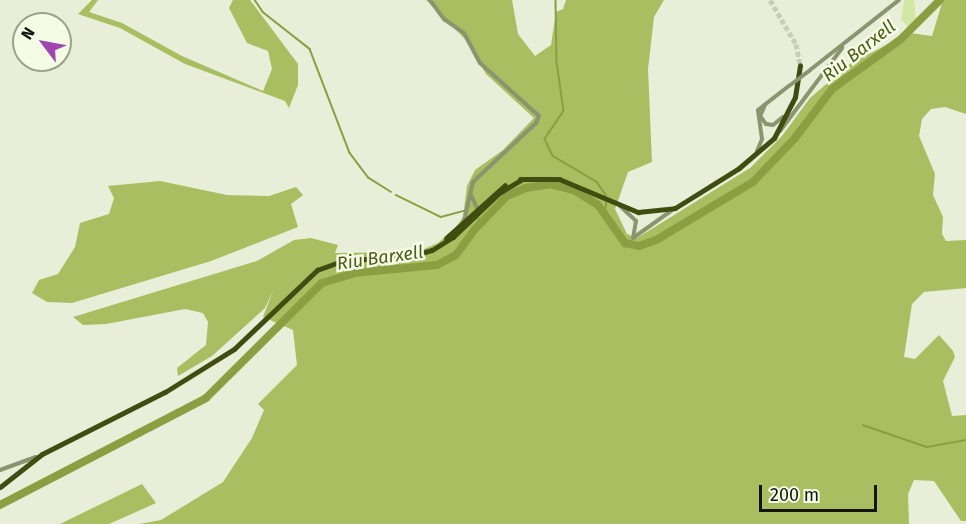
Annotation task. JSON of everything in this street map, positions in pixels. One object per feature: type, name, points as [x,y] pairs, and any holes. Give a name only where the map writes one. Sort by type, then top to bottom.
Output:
[{"type":"main road","points":[[466,222],[477,205],[498,188],[522,179],[559,178],[620,206],[650,213],[675,208],[739,168],[779,131],[795,97],[800,65]]},
{"type":"main road","points":[[0,484],[42,454],[165,392],[223,357],[251,336],[292,289],[317,270],[352,259],[405,257],[440,246],[492,198],[522,179]]},
{"type":"street","points":[[429,0],[444,19],[464,33],[480,63],[539,116],[536,123],[477,176],[470,195],[466,222]]},
{"type":"street","points":[[739,168],[761,144],[756,114],[768,102],[899,0]]},
{"type":"street","points":[[779,131],[844,45]]},
{"type":"street","points":[[768,102],[760,116],[770,125],[782,119],[795,97]]},
{"type":"street","points":[[470,195],[477,205]]},
{"type":"street","points":[[470,204],[477,205],[492,198]]},
{"type":"street","points":[[620,206],[635,218],[643,233]]},
{"type":"street","points":[[638,227],[633,238],[643,233],[658,217],[675,208]]},
{"type":"street","points":[[0,470],[42,454]]},
{"type":"green space","points":[[92,0],[98,0],[89,12],[122,23],[182,56],[263,91],[272,69],[268,51],[247,43],[229,8],[233,0],[250,0],[298,64],[298,85],[289,108],[285,101],[185,64],[120,28],[78,14]]},
{"type":"green space","points":[[426,0],[512,0],[518,34],[535,56],[551,45],[556,12],[563,9],[566,0],[664,0],[654,17],[648,69],[652,162],[628,172],[615,209],[627,234],[637,238],[750,168],[782,136],[810,98],[851,63],[910,33],[932,36],[943,0],[966,0],[966,114],[945,107],[931,109],[922,119],[919,136],[935,174],[933,195],[943,217],[942,234],[946,241],[966,240],[966,288],[924,292],[912,304],[904,357],[915,359],[939,335],[953,351],[955,357],[943,381],[952,416],[966,415],[966,521],[961,521],[934,481],[914,480],[908,494],[909,524],[139,524],[161,520],[223,482],[252,438],[264,410],[258,404],[297,365],[293,330],[263,317],[273,291],[265,308],[212,356],[178,376],[177,368],[206,345],[208,322],[203,313],[185,309],[106,324],[83,325],[73,317],[257,261],[294,240],[311,238],[338,245],[335,253],[417,252],[438,243],[456,227],[463,217],[467,186],[475,170],[503,150],[534,118],[486,74],[465,39]]},
{"type":"green space","points":[[904,0],[914,0],[916,21],[908,27],[901,19]]},
{"type":"green space","points":[[160,181],[227,195],[269,196],[296,187],[303,195],[291,204],[298,227],[211,261],[72,303],[47,302],[32,293],[39,280],[58,274],[75,247],[80,223],[109,214],[114,198],[108,186]]},
{"type":"green space","points":[[142,484],[156,503],[109,524],[60,524]]},
{"type":"waterway","points":[[255,0],[263,12],[310,49],[350,153],[369,178],[391,192]]},
{"type":"waterway","points":[[556,0],[557,62],[564,111],[545,139],[553,156],[597,182],[606,195]]},
{"type":"waterway","name":"Riu Barxell","points":[[0,505],[206,398],[322,283],[354,273],[437,265],[456,255],[475,229],[507,196],[526,188],[550,184],[574,190],[598,205],[625,243],[639,246],[658,239],[753,182],[795,138],[832,89],[901,39],[940,0]]},
{"type":"waterway","points":[[396,195],[441,217],[464,211]]},
{"type":"waterway","points":[[605,213],[606,203]]},
{"type":"waterway","points":[[475,217],[482,221]]},
{"type":"waterway","points":[[863,425],[927,447],[966,440]]},
{"type":"tunnel","points":[[770,0],[796,44],[800,65]]}]
